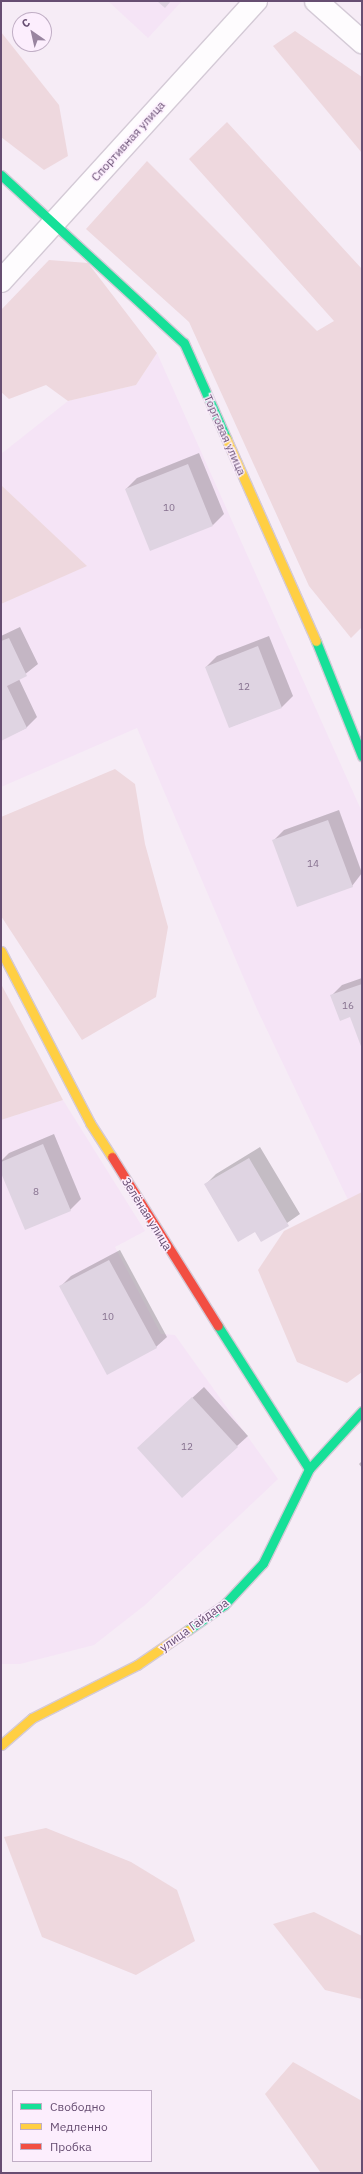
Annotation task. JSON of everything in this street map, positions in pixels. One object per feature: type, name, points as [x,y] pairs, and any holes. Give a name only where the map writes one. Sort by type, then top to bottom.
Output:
[{"type":"street","name":"Спортивная улица","points":[[1,281],[256,1]]},
{"type":"street","points":[[316,1],[362,42]]},
{"type":"street","name":"Торговая улица","points":[[1,175],[55,222],[184,343],[336,686],[362,756]]},
{"type":"street","name":"Зелёная улица","points":[[1,951],[90,1123],[309,1469]]},
{"type":"street","name":"улица Гайдара","points":[[1,1745],[32,1718],[137,1665],[224,1605],[263,1563],[309,1469],[362,1411]]},
{"type":"shaded area","points":[[108,1],[182,1],[148,38]]},
{"type":"shaded area","points":[[295,31],[362,77],[362,153],[273,46]]},
{"type":"shaded area","points":[[1,32],[12,46],[12,52],[17,52],[59,105],[68,156],[44,170],[1,137]]},
{"type":"shaded area","points":[[227,122],[362,269],[362,627],[351,638],[309,586],[189,322],[86,229],[147,161],[317,331],[334,321],[189,159]]},
{"type":"shaded area","points":[[49,260],[88,263],[157,353],[136,385],[68,401],[46,385],[9,399],[1,392],[1,310]]},
{"type":"shaded area","points":[[157,353],[362,812],[362,1192],[349,1202],[256,1007],[137,728],[1,787],[1,604],[86,566],[1,485],[1,454],[68,401],[136,385]]},
{"type":"shaded area","points":[[1,485],[87,566],[1,604]]},
{"type":"shaded area","points":[[115,769],[135,784],[145,844],[168,927],[156,997],[82,1040],[1,916],[1,817]]},
{"type":"shaded area","points":[[1,984],[63,1100],[1,1120]]},
{"type":"shaded area","points":[[63,1100],[145,1231],[115,1247],[161,1334],[175,1335],[278,1479],[145,1605],[94,1645],[20,1664],[1,1664],[1,1120]]},
{"type":"shaded area","points":[[362,1192],[362,1372],[347,1383],[297,1362],[258,1270],[284,1231]]},
{"type":"shaded area","points":[[46,1828],[131,1862],[177,1890],[195,1941],[136,1975],[42,1937],[4,1837]]},
{"type":"shaded area","points":[[314,1912],[362,1936],[362,1999],[325,1990],[273,1924]]},
{"type":"shaded area","points":[[293,2062],[362,2101],[362,2173],[321,2173],[265,2094]]},
{"type":"building","points":[[157,1],[171,1],[165,8]]},
{"type":"building","points":[[188,464],[213,526],[150,551],[125,489]]},
{"type":"building","points":[[9,638],[27,676],[7,686],[27,728],[1,741],[1,641]]},
{"type":"building","points":[[258,646],[282,708],[229,728],[205,667]]},
{"type":"building","points":[[328,820],[353,887],[297,907],[272,840]]},
{"type":"building","points":[[362,984],[362,1049],[350,1017],[340,1021],[330,995]]},
{"type":"building","points":[[43,1144],[71,1211],[25,1230],[1,1173],[1,1162]]},
{"type":"building","points":[[249,1158],[289,1226],[261,1242],[255,1232],[238,1242],[204,1184]]},
{"type":"building","points":[[109,1260],[157,1348],[107,1375],[59,1286]]},
{"type":"building","points":[[192,1397],[238,1447],[182,1498],[137,1448]]},
{"type":"traffic: fast","points":[[1,175],[184,343],[226,438]]},
{"type":"traffic: fast","points":[[316,641],[362,756]]},
{"type":"traffic: fast","points":[[218,1326],[309,1469]]},
{"type":"traffic: fast","points":[[188,1630],[224,1605],[263,1563],[309,1469],[362,1411]]},
{"type":"traffic: slow","points":[[226,438],[316,641]]},
{"type":"traffic: slow","points":[[1,951],[90,1123],[112,1157]]},
{"type":"traffic: slow","points":[[1,1745],[32,1718],[137,1665],[188,1630]]},
{"type":"traffic: jam","points":[[112,1157],[218,1326]]}]
